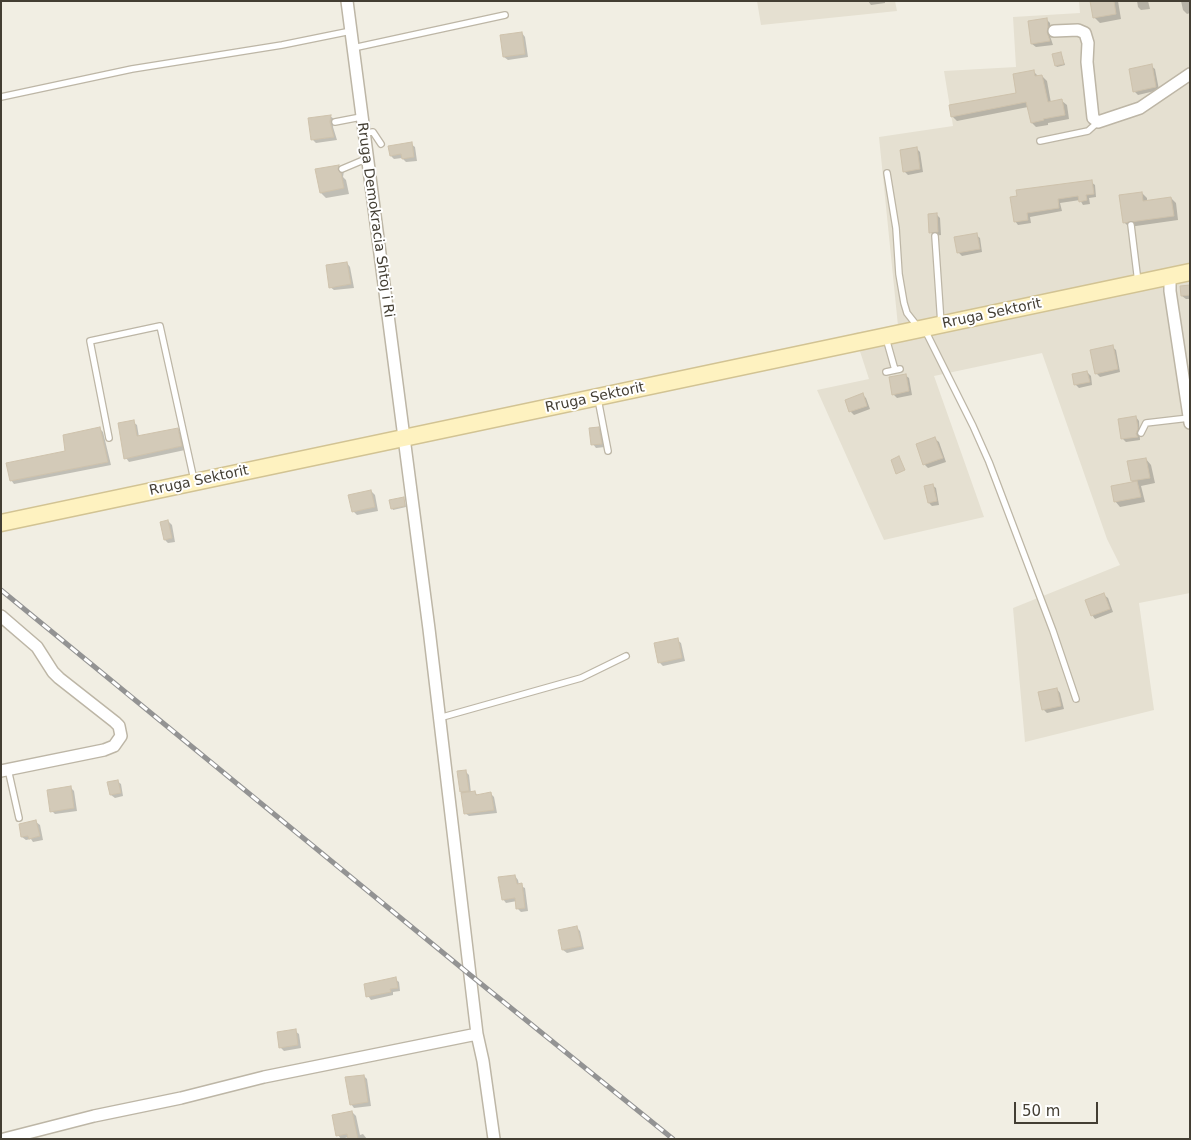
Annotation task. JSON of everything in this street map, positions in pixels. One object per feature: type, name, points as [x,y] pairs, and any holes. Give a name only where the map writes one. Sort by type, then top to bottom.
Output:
[{"type":"street","name":"Rruga Demokracia Shtoj i Ri","points":[[347,1],[429,629],[477,1034],[483,1061],[494,1139]]},
{"type":"street","points":[[1054,31],[1078,30],[1085,33],[1088,43],[1087,62],[1092,118],[1098,122],[1140,108],[1190,74]]},
{"type":"street","name":"Rruga Sektorit","points":[[1,523],[1190,272]]},
{"type":"street","points":[[1170,276],[1170,291],[1186,376],[1190,423]]},
{"type":"street","points":[[1,616],[37,647],[59,678],[115,722],[120,730],[119,740],[111,748],[5,770]]},
{"type":"street","points":[[4,1139],[264,1077],[477,1034]]},
{"type":"lane","points":[[352,48],[505,15]]},
{"type":"lane","points":[[1,97],[132,69],[282,45],[351,31]]},
{"type":"lane","points":[[335,122],[361,117]]},
{"type":"lane","points":[[1040,141],[1088,131],[1098,122]]},
{"type":"lane","points":[[363,133],[373,132],[381,144]]},
{"type":"lane","points":[[342,170],[367,160]]},
{"type":"lane","points":[[887,173],[896,228],[904,304],[907,313],[922,329],[973,426],[989,462],[1053,631],[1076,699]]},
{"type":"lane","points":[[1131,225],[1138,283]]},
{"type":"lane","points":[[935,236],[941,325]]},
{"type":"lane","points":[[109,438],[90,341],[160,326],[194,482]]},
{"type":"lane","points":[[886,336],[898,369],[886,372]]},
{"type":"lane","points":[[598,397],[608,451]]},
{"type":"lane","points":[[1140,433],[1146,423],[1189,418]]},
{"type":"lane","points":[[439,718],[581,678],[626,656]]},
{"type":"lane","points":[[5,770],[19,818]]},
{"type":"shaded area","points":[[757,1],[895,1],[897,11],[761,25]]},
{"type":"shaded area","points":[[1079,1],[1190,1],[1190,593],[1139,603],[1154,710],[1025,742],[1013,608],[1120,565],[1107,539],[1042,353],[934,376],[984,517],[884,540],[817,390],[869,379],[854,333],[898,326],[879,137],[953,126],[944,71],[1016,67],[1013,17],[1080,13]]},
{"type":"building","points":[[1090,1],[1114,1],[1116,14],[1093,18]]},
{"type":"building","points":[[1047,18],[1047,32],[1050,41],[1031,44],[1028,21]]},
{"type":"building","points":[[522,32],[525,54],[503,57],[500,35]]},
{"type":"building","points":[[1061,52],[1064,64],[1055,66],[1052,54]]},
{"type":"building","points":[[1152,64],[1156,87],[1133,92],[1129,69]]},
{"type":"building","points":[[1034,70],[1035,76],[1042,75],[1048,102],[1062,99],[1065,115],[1031,123],[1026,102],[951,117],[949,105],[1016,93],[1013,74]]},
{"type":"building","points":[[331,115],[330,122],[334,137],[311,140],[308,118]]},
{"type":"building","points":[[412,142],[414,157],[402,159],[401,154],[390,156],[388,146]]},
{"type":"building","points":[[917,147],[920,169],[903,172],[900,150]]},
{"type":"building","points":[[339,165],[338,170],[341,173],[344,188],[320,193],[315,169]]},
{"type":"building","points":[[1092,180],[1094,194],[1086,195],[1087,200],[1079,202],[1078,196],[1058,199],[1059,208],[1027,213],[1028,220],[1014,222],[1010,197],[1017,196],[1016,190]]},
{"type":"building","points":[[1142,192],[1143,201],[1171,197],[1174,216],[1123,223],[1119,195]]},
{"type":"building","points":[[937,213],[938,232],[929,233],[928,214]]},
{"type":"building","points":[[977,233],[980,249],[957,253],[954,237]]},
{"type":"building","points":[[347,262],[351,284],[329,288],[326,265]]},
{"type":"building","points":[[1190,285],[1190,295],[1181,296],[1180,286]]},
{"type":"building","points":[[1113,345],[1118,369],[1095,374],[1090,350]]},
{"type":"building","points":[[1087,371],[1090,382],[1074,385],[1072,374]]},
{"type":"building","points":[[906,374],[909,391],[892,395],[889,377]]},
{"type":"building","points":[[863,393],[867,406],[849,412],[845,400]]},
{"type":"building","points":[[1136,416],[1138,428],[1136,434],[1138,437],[1121,439],[1118,419]]},
{"type":"building","points":[[134,420],[137,436],[178,428],[182,446],[124,459],[118,423]]},
{"type":"building","points":[[100,427],[108,462],[10,481],[6,463],[65,451],[63,435]]},
{"type":"building","points":[[599,427],[602,444],[591,445],[589,428]]},
{"type":"building","points":[[935,437],[943,458],[923,465],[916,444]]},
{"type":"building","points":[[899,456],[905,470],[896,474],[891,460]]},
{"type":"building","points":[[1146,458],[1150,478],[1131,481],[1127,461]]},
{"type":"building","points":[[1137,481],[1141,497],[1114,502],[1111,486]]},
{"type":"building","points":[[933,484],[937,501],[928,503],[924,486]]},
{"type":"building","points":[[371,490],[375,507],[352,512],[348,495]]},
{"type":"building","points":[[404,497],[405,506],[391,509],[389,500]]},
{"type":"building","points":[[168,520],[172,538],[164,540],[160,522]]},
{"type":"building","points":[[1104,593],[1110,609],[1091,616],[1085,600]]},
{"type":"building","points":[[678,638],[682,658],[658,663],[654,643]]},
{"type":"building","points":[[1057,688],[1061,706],[1042,710],[1038,692]]},
{"type":"building","points":[[466,770],[469,791],[460,792],[457,771]]},
{"type":"building","points":[[118,780],[121,793],[110,795],[107,782]]},
{"type":"building","points":[[71,786],[74,808],[50,812],[47,790]]},
{"type":"building","points":[[475,791],[476,795],[491,792],[494,810],[464,814],[461,793]]},
{"type":"building","points":[[36,820],[40,836],[29,839],[28,836],[21,837],[19,824]]},
{"type":"building","points":[[515,875],[517,884],[522,883],[525,908],[516,909],[515,898],[502,900],[498,877]]},
{"type":"building","points":[[577,926],[582,946],[562,950],[558,930]]},
{"type":"building","points":[[396,977],[398,988],[390,989],[391,992],[366,997],[364,984]]},
{"type":"building","points":[[296,1029],[298,1045],[279,1048],[277,1032]]},
{"type":"building","points":[[364,1075],[368,1102],[350,1105],[345,1077]]},
{"type":"building","points":[[352,1111],[358,1139],[348,1139],[347,1134],[336,1136],[332,1115]]},
{"type":"railway","points":[[1,590],[673,1139]]}]
